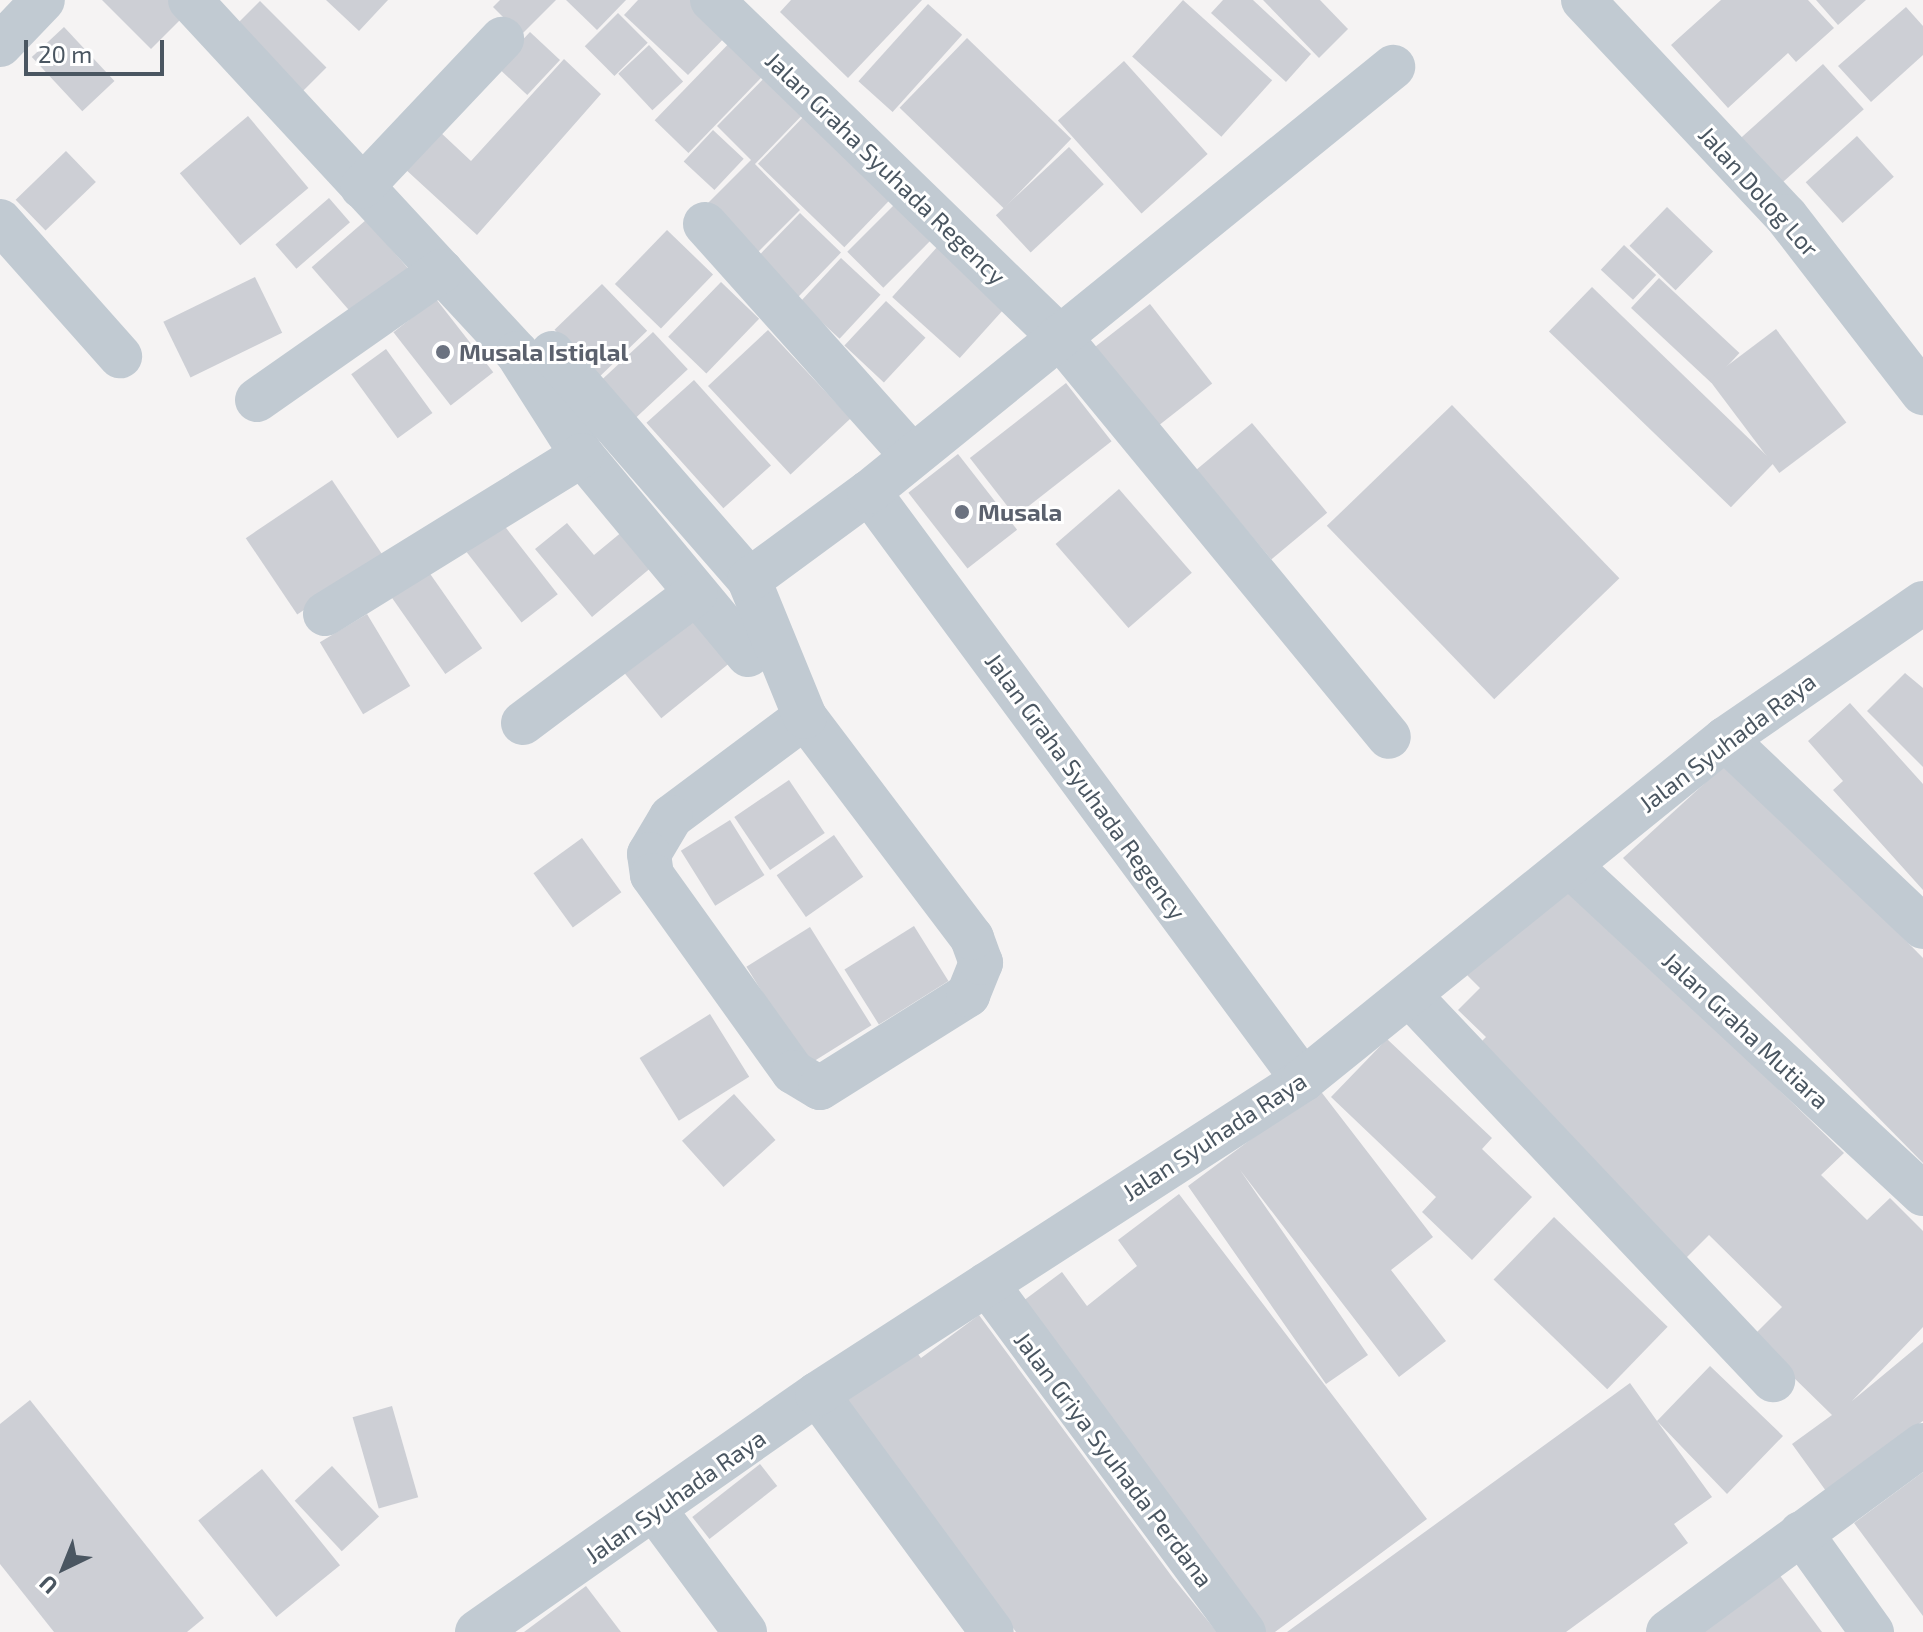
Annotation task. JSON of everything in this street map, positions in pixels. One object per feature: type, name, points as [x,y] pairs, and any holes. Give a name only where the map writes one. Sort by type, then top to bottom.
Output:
[{"type":"street","points":[[0,45],[43,0]]},
{"type":"street","name":"Jalan Graha Syuhada Regency","points":[[712,0],[1059,336],[1389,737]]},
{"type":"street","name":"Jalan Dolog Lor","points":[[1583,0],[1786,216],[1923,393]]},
{"type":"street","points":[[207,6],[362,187],[517,353],[582,455],[748,655]]},
{"type":"street","points":[[362,187],[502,39]]},
{"type":"street","points":[[749,580],[869,492],[911,454],[1393,67]]},
{"type":"street","points":[[0,221],[120,356]]},
{"type":"street","points":[[705,224],[911,454]]},
{"type":"street","points":[[257,400],[441,271]]},
{"type":"street","points":[[552,353],[749,580],[805,717],[972,938],[981,963],[968,995],[820,1088],[793,1072],[652,875],[649,854],[671,817],[805,717]]},
{"type":"street","points":[[325,614],[582,455]]},
{"type":"street","name":"Jalan Graha Syuhada Regency","points":[[869,492],[1303,1080]]},
{"type":"street","points":[[523,723],[696,593]]},
{"type":"street","name":"Jalan Syuhada Raya","points":[[477,1632],[657,1513],[817,1394],[1303,1080],[1412,998],[1725,739],[1923,603]]},
{"type":"street","points":[[1725,739],[1923,927]]},
{"type":"street","name":"Jalan Graha Mutiara","points":[[1570,866],[1923,1194]]},
{"type":"street","points":[[1412,998],[1773,1380]]},
{"type":"street","name":"Jalan Griya Syuhada Perdana","points":[[987,1284],[1244,1632]]},
{"type":"street","points":[[817,1394],[992,1632]]},
{"type":"street","points":[[1668,1632],[1923,1445]]},
{"type":"street","points":[[657,1513],[745,1632]]},
{"type":"street","points":[[1801,1533],[1872,1632]]},
{"type":"building","points":[[102,0],[168,0],[184,16],[151,49]]},
{"type":"building","points":[[326,0],[388,0],[359,31]]},
{"type":"building","points":[[500,0],[556,0],[521,35],[493,7]]},
{"type":"building","points":[[566,0],[626,0],[597,30]]},
{"type":"building","points":[[638,0],[703,0],[733,29],[688,75],[624,15]]},
{"type":"building","points":[[791,0],[922,0],[848,78],[780,12]]},
{"type":"building","points":[[1183,0],[1272,80],[1221,137],[1132,56]]},
{"type":"building","points":[[1223,0],[1253,0],[1311,54],[1286,82],[1211,13]]},
{"type":"building","points":[[1263,0],[1320,0],[1348,29],[1319,58]]},
{"type":"building","points":[[1721,0],[1808,0],[1834,28],[1796,62],[1788,53],[1728,108],[1671,45]]},
{"type":"building","points":[[1816,0],[1866,0],[1838,25]]},
{"type":"building","points":[[260,1],[326,67],[297,96],[231,30]]},
{"type":"building","points":[[928,4],[962,35],[893,112],[858,81]]},
{"type":"building","points":[[1906,7],[1923,26],[1923,55],[1871,102],[1838,66]]},
{"type":"building","points":[[618,13],[648,43],[614,76],[585,46]]},
{"type":"building","points":[[64,27],[114,81],[82,111],[32,57]]},
{"type":"building","points":[[530,32],[560,60],[527,95],[497,67]]},
{"type":"building","points":[[738,34],[772,67],[688,153],[655,120]]},
{"type":"building","points":[[967,38],[1071,139],[1004,209],[900,108]]},
{"type":"building","points":[[649,45],[683,82],[652,110],[618,74]]},
{"type":"building","points":[[564,59],[601,94],[477,235],[404,168],[439,131],[471,161]]},
{"type":"building","points":[[1124,61],[1208,154],[1142,213],[1058,121]]},
{"type":"building","points":[[1823,64],[1864,109],[1772,192],[1732,146]]},
{"type":"building","points":[[773,69],[811,106],[755,164],[800,210],[753,257],[704,207],[751,160],[717,126]]},
{"type":"building","points":[[808,112],[894,195],[844,247],[758,164]]},
{"type":"building","points":[[248,116],[308,188],[240,245],[180,173]]},
{"type":"building","points":[[713,130],[744,159],[714,190],[684,161]]},
{"type":"building","points":[[1857,136],[1894,177],[1843,223],[1806,182]]},
{"type":"building","points":[[1069,147],[1104,184],[1031,252],[996,215]]},
{"type":"building","points":[[66,151],[96,182],[46,231],[16,200]]},
{"type":"building","points":[[329,198],[350,222],[296,269],[275,245]]},
{"type":"building","points":[[901,198],[937,234],[883,288],[847,252]]},
{"type":"building","points":[[1667,207],[1713,251],[1676,290],[1629,246]]},
{"type":"building","points":[[800,213],[841,253],[793,302],[752,263]]},
{"type":"building","points":[[366,220],[409,269],[354,316],[312,267]]},
{"type":"building","points":[[667,230],[713,274],[661,328],[615,284]]},
{"type":"building","points":[[939,245],[1007,306],[960,358],[892,297]]},
{"type":"building","points":[[1624,245],[1656,275],[1633,300],[1601,270]]},
{"type":"building","points":[[841,258],[880,295],[840,339],[800,302]]},
{"type":"building","points":[[255,277],[282,333],[191,377],[163,322]]},
{"type":"building","points":[[1659,278],[1739,353],[1711,383],[1631,308]]},
{"type":"building","points":[[721,282],[759,319],[706,373],[668,337]]},
{"type":"building","points":[[602,284],[647,331],[600,377],[555,330]]},
{"type":"building","points":[[1592,287],[1774,463],[1731,507],[1549,332]]},
{"type":"building","name":"Musala Istiqlal","points":[[436,299],[493,372],[451,406],[393,332]]},
{"type":"building","points":[[886,301],[925,338],[884,382],[844,346]]},
{"type":"building","points":[[1150,304],[1212,384],[1144,437],[1081,358]]},
{"type":"building","points":[[1776,329],[1846,422],[1779,473],[1709,380]]},
{"type":"building","points":[[768,330],[851,418],[791,474],[708,386]]},
{"type":"building","points":[[653,332],[688,369],[634,420],[599,382]]},
{"type":"building","points":[[386,349],[432,413],[398,438],[351,374]]},
{"type":"building","points":[[694,380],[771,465],[723,508],[646,423]]},
{"type":"building","points":[[1066,383],[1112,441],[1015,516],[970,458]]},
{"type":"building","points":[[1452,405],[1619,578],[1494,699],[1327,526]]},
{"type":"building","points":[[1252,423],[1327,513],[1271,560],[1196,470]]},
{"type":"building","name":"Musala","points":[[958,454],[1017,530],[967,568],[908,493]]},
{"type":"building","points":[[332,480],[383,556],[297,614],[246,538]]},
{"type":"building","points":[[1119,489],[1192,573],[1128,628],[1056,544]]},
{"type":"building","points":[[567,523],[594,555],[623,531],[653,566],[592,617],[535,549]]},
{"type":"building","points":[[503,524],[558,594],[522,622],[467,552]]},
{"type":"building","points":[[426,568],[482,648],[445,674],[389,594]]},
{"type":"building","points":[[367,614],[410,686],[363,714],[320,642]]},
{"type":"building","points":[[690,614],[730,663],[661,718],[622,669]]},
{"type":"building","points":[[1905,673],[1923,688],[1923,767],[1867,711]]},
{"type":"building","points":[[1850,703],[1923,784],[1923,890],[1833,790],[1843,781],[1808,741]]},
{"type":"building","points":[[1729,761],[1923,958],[1923,1163],[1623,858]]},
{"type":"building","points":[[789,780],[825,833],[770,870],[734,817]]},
{"type":"building","points":[[730,820],[764,875],[715,906],[681,851]]},
{"type":"building","points":[[834,835],[863,877],[806,917],[777,875]]},
{"type":"building","points":[[582,838],[621,892],[573,927],[533,873]]},
{"type":"building","points":[[1566,882],[1844,1153],[1821,1175],[1867,1220],[1890,1198],[1923,1231],[1923,1327],[1852,1401],[1923,1342],[1923,1421],[1826,1491],[1792,1444],[1832,1415],[1752,1337],[1782,1307],[1709,1235],[1679,1265],[1478,1045],[1486,1037],[1458,1010],[1480,988],[1467,975]]},
{"type":"building","points":[[914,926],[948,981],[879,1025],[844,969]]},
{"type":"building","points":[[810,927],[871,1025],[808,1065],[746,967]]},
{"type":"building","points":[[710,1014],[749,1077],[679,1121],[640,1058]]},
{"type":"building","points":[[1387,1039],[1492,1138],[1482,1149],[1532,1197],[1472,1260],[1422,1212],[1436,1197],[1331,1097]]},
{"type":"building","points":[[1319,1089],[1433,1237],[1391,1270],[1446,1341],[1399,1377],[1240,1170],[1368,1355],[1326,1384],[1188,1186]]},
{"type":"building","points":[[734,1094],[775,1140],[723,1187],[682,1141]]},
{"type":"building","points":[[1179,1194],[1427,1519],[1275,1632],[1264,1632],[1019,1304],[1062,1272],[1087,1306],[1137,1266],[1118,1240]]},
{"type":"building","points":[[1554,1217],[1668,1327],[1607,1389],[1494,1280]]},
{"type":"building","points":[[979,1315],[1173,1578],[1217,1632],[1016,1632],[842,1397],[912,1346],[921,1358]]},
{"type":"building","points":[[1710,1366],[1783,1436],[1727,1494],[1657,1421]]},
{"type":"building","points":[[1630,1383],[1712,1497],[1674,1524],[1688,1543],[1566,1632],[1287,1632]]},
{"type":"building","points":[[30,1400],[204,1618],[187,1632],[54,1632],[0,1564],[0,1424]]},
{"type":"building","points":[[392,1406],[418,1497],[379,1509],[353,1417]]},
{"type":"building","points":[[760,1464],[777,1486],[709,1539],[692,1517]]},
{"type":"building","points":[[332,1466],[379,1516],[342,1551],[295,1501]]},
{"type":"building","points":[[262,1469],[340,1565],[276,1617],[198,1521]]},
{"type":"building","points":[[1923,1472],[1923,1616],[1854,1523]]},
{"type":"building","points":[[1778,1573],[1822,1632],[1696,1632]]},
{"type":"building","points":[[586,1586],[621,1632],[524,1632]]},
{"type":"place","name":"Musala Istiqlal","points":[[443,352]]},
{"type":"place","name":"Musala","points":[[962,512]]}]
